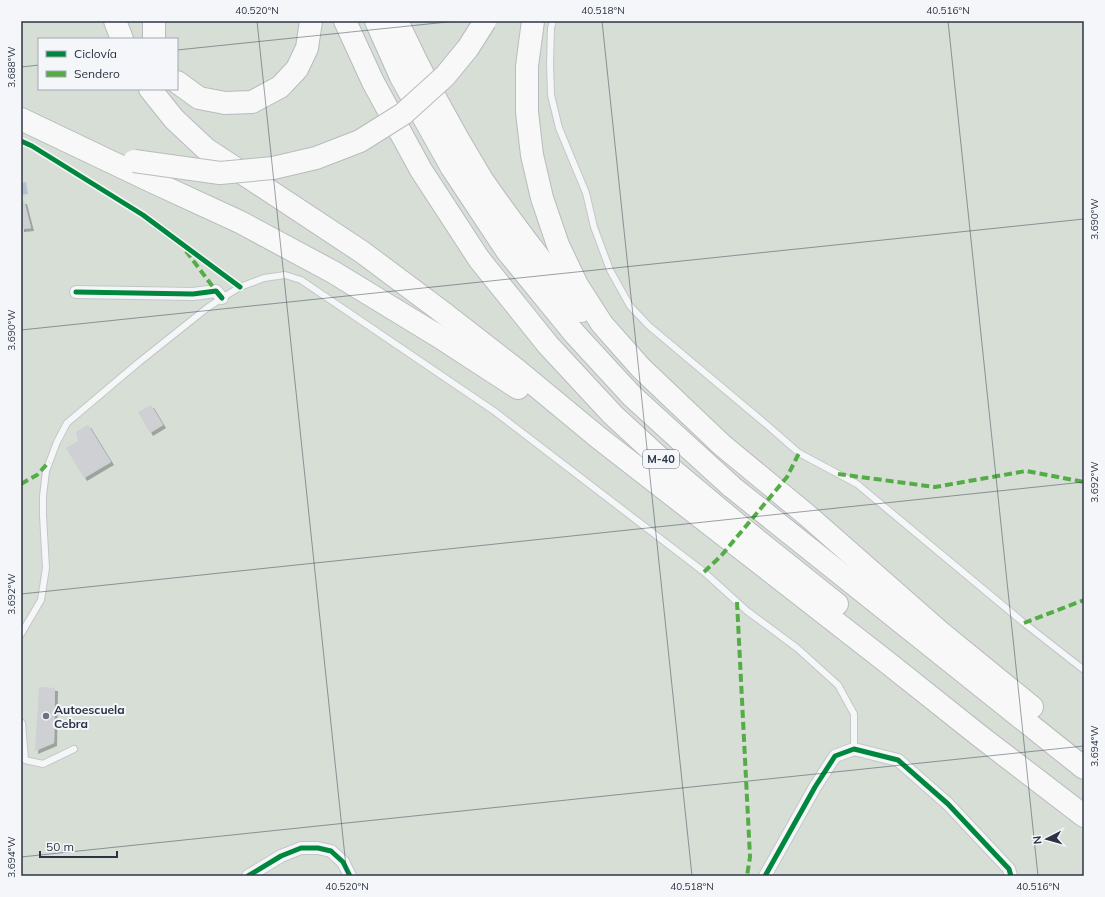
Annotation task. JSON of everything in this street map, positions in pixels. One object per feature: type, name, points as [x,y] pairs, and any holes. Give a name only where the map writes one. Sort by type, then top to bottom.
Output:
[{"type":"highway","points":[[115,21],[122,38]]},
{"type":"highway","points":[[154,21],[154,38]]},
{"type":"highway","points":[[178,83],[199,98],[225,103],[252,102],[280,87],[297,69],[307,48],[311,21]]},
{"type":"highway","name":"M-40","points":[[345,21],[373,82],[421,170],[480,259],[548,346],[613,415],[676,473],[736,524],[990,725],[1084,802]]},
{"type":"highway","name":"M-40","points":[[376,21],[401,77],[452,168],[507,251],[574,333],[632,396],[732,486],[1084,768]]},
{"type":"highway","points":[[396,21],[431,90],[482,179],[563,290],[648,384],[720,450],[858,560]]},
{"type":"highway","points":[[49,133],[134,161],[220,173],[273,168],[316,158],[360,141],[403,114],[445,76],[468,48],[485,21]]},
{"type":"highway","points":[[533,21],[527,66],[527,112],[532,155],[542,198],[558,245],[577,285],[602,324],[640,368],[722,445],[808,516],[940,632],[1084,750]]},
{"type":"highway","points":[[151,90],[174,118],[206,149],[362,252],[441,311],[518,371],[599,438],[1084,816]]},
{"type":"highway","points":[[21,119],[240,222],[333,272],[438,336],[509,381],[883,659]]},
{"type":"street","points":[[76,292],[193,294],[216,291],[222,298]]},
{"type":"street","points":[[765,876],[815,787],[836,756],[854,749],[898,760],[948,804],[1009,868],[1012,876]]},
{"type":"street","points":[[248,876],[281,856],[301,848],[318,848],[331,851],[343,862],[350,876]]},
{"type":"lane","points":[[553,21],[551,28],[550,64],[551,95],[559,128],[586,193],[594,227],[610,270],[630,306],[648,326],[799,453],[857,484],[1024,623],[1084,670]]},
{"type":"lane","points":[[21,634],[41,600],[46,568],[43,516],[43,496],[46,471],[56,442],[67,423],[161,344],[207,308],[240,287],[264,278],[285,275],[301,280],[494,411],[704,572],[747,611],[797,648],[838,685],[854,714],[854,749]]},
{"type":"lane","points":[[21,724],[25,760],[43,764],[74,749]]},
{"type":"shaded area","points":[[21,21],[1084,21],[1084,876],[21,876]]},
{"type":"water","points":[[26,182],[28,194],[21,195],[21,183]]},
{"type":"building","points":[[21,201],[24,201],[31,228],[21,229]]},
{"type":"building","points":[[151,405],[163,425],[150,433],[138,412]]},
{"type":"building","points":[[88,425],[111,462],[84,478],[66,448],[78,441],[76,432]]},
{"type":"building","name":"Autoescuela Cebra","points":[[39,687],[55,688],[54,743],[35,751]]},
{"type":"marked path","points":[[186,251],[216,291]]},
{"type":"marked path","points":[[704,572],[721,556],[787,477],[799,453]]},
{"type":"marked path","points":[[21,484],[37,475],[49,462]]},
{"type":"marked path","points":[[838,474],[935,487],[1026,471],[1084,482]]},
{"type":"marked path","points":[[1024,623],[1084,600]]},
{"type":"marked path","points":[[737,602],[750,857],[747,876]]},
{"type":"cycle path","points":[[21,141],[32,146],[143,215],[240,287]]},
{"type":"cycle path","points":[[76,292],[193,294],[216,291],[222,298]]},
{"type":"cycle path","points":[[765,876],[815,787],[835,756],[854,749],[898,760],[948,804],[1009,869],[1011,876]]},
{"type":"cycle path","points":[[248,876],[281,856],[301,848],[318,848],[331,851],[343,862],[350,876]]},
{"type":"place","name":"Autoescuela Cebra","points":[[46,716]]}]
